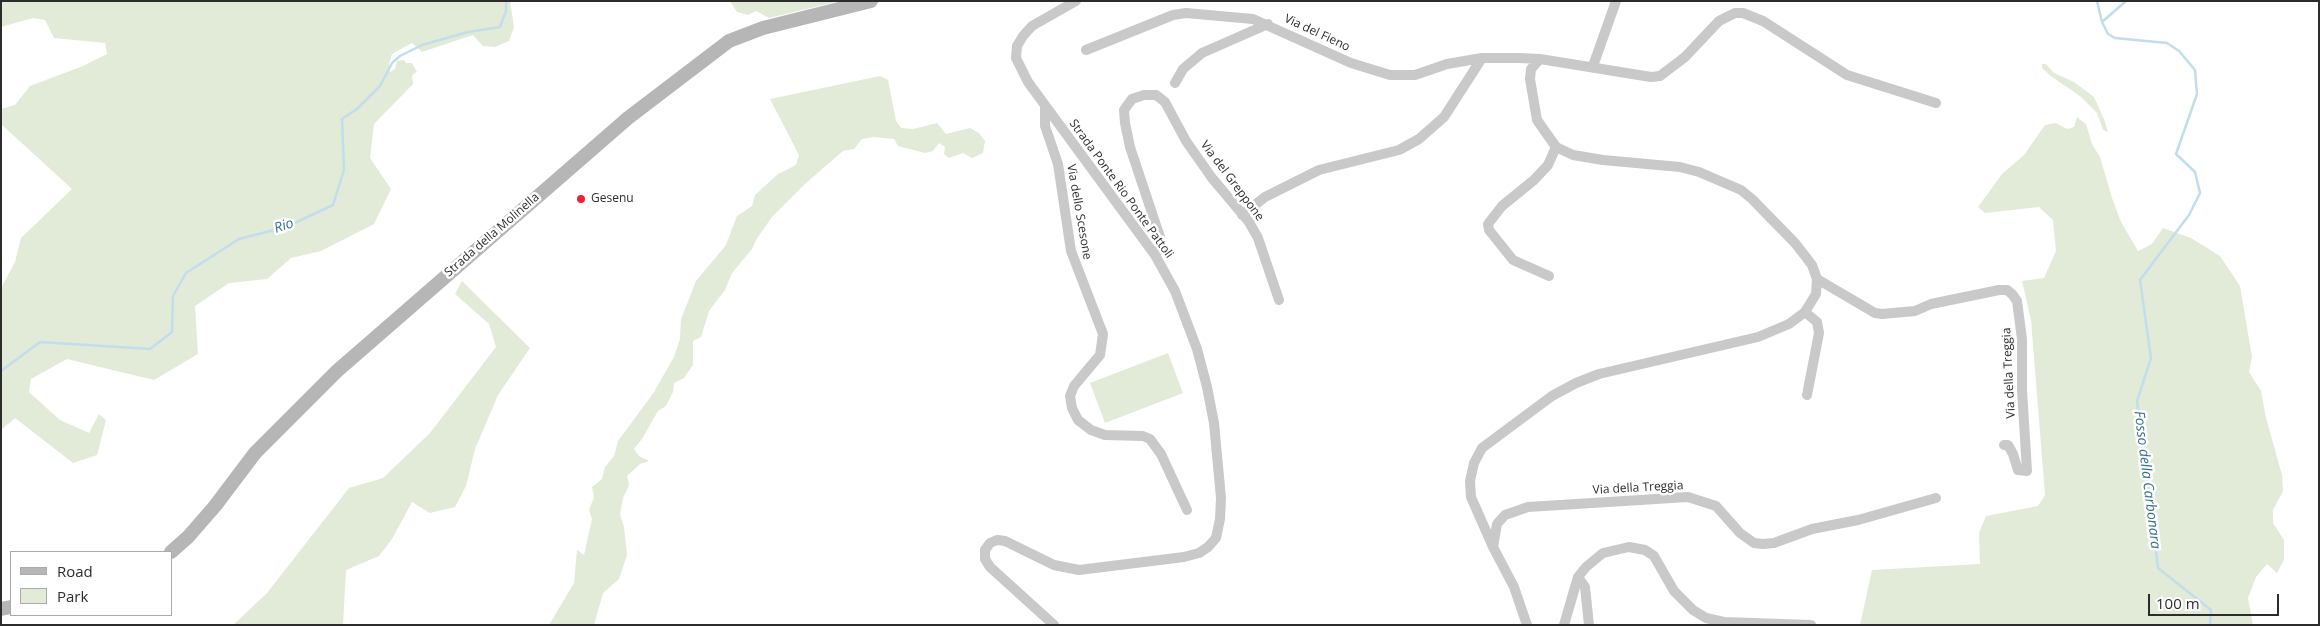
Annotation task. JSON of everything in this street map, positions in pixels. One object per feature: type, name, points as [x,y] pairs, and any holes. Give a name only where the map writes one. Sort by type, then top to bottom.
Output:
[{"type":"main road","name":"Strada della Molinella","points":[[172,551],[188,537],[215,506],[255,453],[337,372],[628,118],[729,41],[763,28],[870,1]]},
{"type":"street","name":"Strada Ponte Rio Ponte Pattoli","points":[[1054,625],[990,567],[985,559],[985,550],[990,543],[996,540],[1005,542],[1054,565],[1079,570],[1184,557],[1199,553],[1216,538],[1220,519],[1221,498],[1214,423],[1208,387],[1197,348],[1175,291],[1155,255],[1045,105],[1020,68],[1016,58],[1017,46],[1032,26],[1076,1]]},
{"type":"street","points":[[1593,66],[1616,1]]},
{"type":"street","name":"Via del Fieno","points":[[1086,50],[1173,15],[1186,13],[1253,19],[1268,24],[1351,63],[1390,75],[1415,75],[1447,64],[1482,58],[1540,59]]},
{"type":"street","points":[[1526,625],[1514,587],[1493,547],[1471,497],[1470,481],[1474,463],[1482,448],[1552,396],[1576,383],[1599,374],[1758,337],[1788,324],[1805,312],[1816,294],[1817,279],[1812,265],[1795,243],[1752,199],[1740,190],[1699,172],[1680,167],[1603,160],[1573,155],[1556,147],[1537,120],[1530,79],[1531,69],[1540,59],[1593,66],[1651,77],[1660,76],[1685,57],[1719,22],[1735,13],[1743,13],[1763,21],[1847,75],[1936,104]]},
{"type":"street","points":[[1175,83],[1182,68],[1202,53],[1268,24]]},
{"type":"street","points":[[1242,216],[1265,197],[1319,170],[1399,150],[1419,139],[1444,117],[1482,58]]},
{"type":"street","name":"Via del Greppone","points":[[1155,255],[1161,246],[1160,237],[1130,147],[1124,123],[1124,110],[1132,99],[1144,95],[1156,95],[1166,102],[1186,141],[1258,238],[1280,300]]},
{"type":"street","name":"Via dello Scesone","points":[[1045,105],[1046,134],[1058,164],[1070,251],[1103,334],[1100,355],[1074,386],[1070,396],[1072,408],[1078,420],[1091,430],[1105,435],[1143,436],[1150,439],[1161,454],[1187,510]]},
{"type":"street","points":[[1549,276],[1513,260],[1489,230],[1488,224],[1502,206],[1534,180],[1548,165],[1556,147]]},
{"type":"street","name":"Via della Treggia","points":[[1817,279],[1875,313],[1882,314],[1915,311],[1931,304],[1999,290],[2007,290],[2012,294],[2017,301],[2022,339],[2022,390],[2027,471],[2018,470],[2013,454],[2008,446],[2004,445]]},
{"type":"street","points":[[1805,312],[1817,322],[1819,333],[1807,395]]},
{"type":"street","name":"Via della Treggia","points":[[1493,547],[1497,524],[1505,515],[1528,507],[1688,497],[1716,506],[1740,533],[1754,543],[1763,544],[1774,543],[1812,529],[1858,520],[1936,498]]},
{"type":"street","points":[[1564,625],[1578,577],[1586,567],[1603,553],[1628,547],[1645,550],[1654,556],[1674,591],[1693,610],[1706,618],[1724,622],[1811,625]]},
{"type":"street","points":[[1578,577],[1585,587],[1589,625]]},
{"type":"green space","points":[[1,1],[510,1],[514,27],[509,41],[495,47],[483,46],[473,35],[422,52],[412,43],[392,54],[389,64],[390,72],[395,69],[397,61],[404,60],[406,63],[412,63],[417,72],[412,75],[413,84],[374,124],[370,158],[391,189],[374,224],[321,251],[291,258],[267,279],[229,283],[195,306],[198,354],[154,380],[67,359],[31,379],[29,392],[60,420],[89,433],[99,414],[106,420],[97,455],[73,463],[15,418],[1,430],[1,288],[15,262],[21,238],[72,189],[1,124],[1,109],[15,105],[30,86],[83,66],[107,54],[105,43],[54,38],[45,20],[33,18],[1,27]]},
{"type":"green space","points":[[730,1],[840,1],[769,18],[756,11],[748,15],[737,12]]},
{"type":"green space","points":[[2042,64],[2046,64],[2054,73],[2074,82],[2094,97],[2108,132],[2103,130],[2097,113],[2080,96],[2052,77],[2042,68]]},
{"type":"green space","points":[[880,76],[888,80],[896,121],[901,128],[913,129],[937,123],[946,134],[970,128],[979,133],[985,141],[983,153],[972,158],[963,153],[949,158],[944,154],[945,147],[939,143],[933,151],[925,153],[898,146],[894,139],[874,137],[862,139],[854,149],[843,151],[806,183],[772,217],[752,249],[732,273],[725,290],[709,311],[701,337],[693,341],[693,365],[684,378],[674,383],[673,392],[666,406],[658,411],[634,449],[639,456],[649,461],[640,464],[627,476],[629,485],[623,498],[620,514],[624,527],[627,555],[619,579],[603,593],[594,625],[549,625],[574,583],[577,550],[584,555],[592,519],[589,510],[594,497],[592,487],[602,479],[605,467],[614,456],[618,441],[654,392],[674,357],[680,339],[681,319],[696,281],[726,245],[737,216],[752,206],[755,195],[778,174],[796,165],[799,155],[770,99]]},
{"type":"green space","points":[[2077,117],[2086,124],[2092,144],[2100,157],[2121,222],[2138,251],[2152,244],[2163,228],[2191,238],[2220,256],[2240,286],[2252,357],[2249,372],[2261,391],[2266,418],[2282,475],[2283,491],[2273,510],[2273,523],[2284,540],[2284,560],[2277,573],[2267,564],[2256,577],[2248,598],[2253,625],[1860,625],[1872,570],[1980,564],[1979,533],[1986,516],[2038,506],[2045,495],[2031,320],[2022,281],[2044,278],[2056,251],[2053,220],[2039,207],[1985,213],[1978,207],[2002,174],[2024,155],[2045,125],[2056,123],[2067,129],[2074,127]]},
{"type":"green space","points":[[462,281],[530,348],[498,395],[475,449],[466,486],[455,507],[430,513],[412,502],[392,539],[379,556],[346,570],[343,625],[233,625],[267,593],[349,488],[383,478],[430,433],[496,347],[489,324],[455,294]]},
{"type":"green space","points":[[1168,353],[1183,393],[1105,423],[1090,383]]},
{"type":"waterway","name":"Rio","points":[[1,371],[40,342],[150,349],[172,332],[173,296],[186,273],[239,239],[286,227],[333,205],[344,170],[342,119],[357,109],[380,86],[392,63],[400,56],[422,45],[468,32],[500,27],[506,11],[506,1]]},
{"type":"waterway","points":[[2097,1],[2102,22]]},
{"type":"waterway","name":"Fosso della Carbonara","points":[[2126,1],[2102,22],[2108,34],[2115,38],[2167,43],[2179,51],[2195,70],[2197,94],[2176,154],[2195,172],[2200,193],[2189,215],[2140,280],[2151,358],[2137,401],[2158,568],[2211,610],[2210,625]]},
{"type":"place","name":"Gesenu","points":[[581,199]]}]
